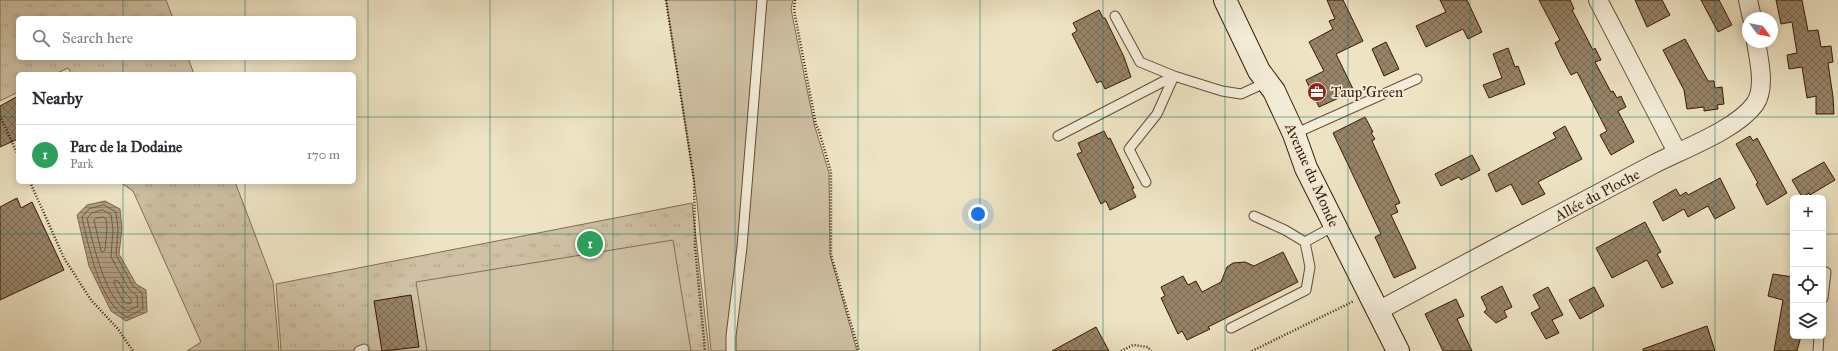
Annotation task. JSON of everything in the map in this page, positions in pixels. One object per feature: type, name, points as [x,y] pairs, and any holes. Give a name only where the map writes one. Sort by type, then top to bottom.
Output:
[{"type":"street","name":"Avenue du Monde","points":[[1225,0],[1259,71],[1274,91],[1294,134],[1306,168],[1398,351]]},
{"type":"street","points":[[1598,0],[1677,152]]},
{"type":"street","points":[[1748,0],[1751,12]]},
{"type":"street","name":"Allée du Ploche","points":[[1374,303],[1732,125],[1747,115],[1756,102],[1762,80],[1757,48]]},
{"type":"lane","points":[[731,351],[731,336],[742,247],[762,0]]},
{"type":"lane","points":[[1115,16],[1140,62],[1174,76],[1222,91],[1241,94],[1267,82]]},
{"type":"lane","points":[[1058,136],[1174,76]]},
{"type":"lane","points":[[1146,182],[1129,149],[1157,114],[1174,76]]},
{"type":"lane","points":[[1294,134],[1417,78]]},
{"type":"lane","points":[[1230,328],[1306,290],[1310,267],[1305,242],[1285,230],[1254,216]]},
{"type":"lane","points":[[1305,242],[1334,226]]},
{"type":"lane","points":[[1818,351],[1819,339]]},
{"type":"path","points":[[666,0],[694,180],[695,247],[705,351]]},
{"type":"path","points":[[795,0],[794,10],[816,125],[831,172],[832,255],[859,351]]},
{"type":"path","points":[[0,116],[16,151]]},
{"type":"path","points":[[31,184],[64,258],[91,300],[118,328],[132,351]]},
{"type":"path","points":[[1252,351],[1374,303]]},
{"type":"path","points":[[1122,351],[1133,345],[1148,347],[1151,351]]},
{"type":"green space","points":[[0,0],[166,0],[172,16],[16,16],[16,60],[189,60],[193,72],[71,72],[68,68],[59,72],[16,72],[16,93],[0,101]]},
{"type":"green space","points":[[666,0],[793,0],[791,9],[814,124],[829,173],[830,255],[857,351],[711,351],[697,201]]},
{"type":"green space","points":[[123,184],[236,184],[273,282],[279,351],[187,351],[201,342],[133,191]]},
{"type":"green space","points":[[692,203],[709,351],[281,351],[276,284]]},
{"type":"green space","points":[[673,240],[691,351],[427,351],[416,282]]},
{"type":"water","points":[[105,201],[120,209],[122,229],[119,254],[136,284],[146,290],[147,312],[126,321],[111,311],[89,266],[77,215],[87,205]]},
{"type":"building","points":[[1327,0],[1343,0],[1363,41],[1336,54],[1354,91],[1319,107],[1306,80],[1324,71],[1309,42],[1333,29],[1329,21],[1335,19]]},
{"type":"building","points":[[1440,0],[1467,0],[1482,32],[1468,39],[1463,29],[1426,47],[1416,26],[1446,12]]},
{"type":"building","points":[[1539,0],[1570,0],[1574,9],[1572,10],[1593,50],[1595,48],[1601,60],[1595,62],[1611,92],[1613,91],[1617,98],[1621,96],[1626,107],[1618,111],[1634,142],[1611,155],[1600,135],[1607,131],[1577,72],[1571,75],[1561,56],[1555,43],[1560,40]]},
{"type":"building","points":[[1635,0],[1662,0],[1670,15],[1647,27]]},
{"type":"building","points":[[1701,0],[1719,0],[1732,25],[1718,32]]},
{"type":"building","points":[[1776,0],[1802,0],[1808,31],[1818,30],[1821,47],[1831,46],[1833,62],[1828,63],[1834,114],[1816,114],[1816,96],[1807,98],[1802,67],[1789,69],[1787,55],[1797,53],[1792,22],[1781,24]]},
{"type":"building","points":[[1099,10],[1103,18],[1105,18],[1124,57],[1131,77],[1105,89],[1101,81],[1097,83],[1072,34],[1077,31],[1073,23]]},
{"type":"building","points":[[1685,39],[1708,81],[1714,81],[1715,88],[1722,87],[1724,104],[1717,105],[1718,109],[1704,111],[1704,107],[1687,109],[1684,90],[1663,50]]},
{"type":"building","points":[[1386,42],[1399,69],[1384,76],[1372,49]]},
{"type":"building","points":[[1508,48],[1515,67],[1518,66],[1525,84],[1489,98],[1483,85],[1502,78],[1493,54]]},
{"type":"building","points":[[16,97],[16,140],[0,147],[0,106]]},
{"type":"building","points":[[1365,117],[1373,132],[1371,133],[1375,139],[1372,141],[1400,203],[1395,205],[1398,212],[1391,215],[1416,268],[1394,278],[1375,237],[1381,234],[1333,133]]},
{"type":"building","points":[[1565,126],[1582,159],[1538,182],[1545,194],[1522,205],[1511,184],[1496,192],[1488,174],[1556,138],[1553,133]]},
{"type":"building","points":[[1104,131],[1108,139],[1110,138],[1134,188],[1132,189],[1136,197],[1110,210],[1106,201],[1101,204],[1077,154],[1082,152],[1078,143]]},
{"type":"building","points":[[1750,136],[1753,141],[1757,138],[1787,193],[1767,205],[1756,184],[1758,183],[1736,144]]},
{"type":"building","points":[[1472,155],[1480,170],[1461,180],[1459,177],[1441,186],[1435,174]]},
{"type":"building","points":[[1824,162],[1835,180],[1810,195],[1809,193],[1801,195],[1792,180]]},
{"type":"building","points":[[1720,178],[1735,208],[1715,219],[1708,206],[1688,217],[1684,209],[1663,221],[1653,202],[1676,189],[1680,196],[1686,192],[1688,195]]},
{"type":"building","points":[[17,198],[21,208],[32,202],[64,270],[0,300],[0,207]]},
{"type":"building","points":[[1645,222],[1661,252],[1657,254],[1673,283],[1662,288],[1647,260],[1612,278],[1596,248]]},
{"type":"building","points":[[1283,252],[1298,282],[1208,327],[1210,329],[1187,340],[1182,331],[1178,334],[1161,298],[1165,296],[1161,287],[1183,276],[1188,285],[1196,281],[1202,292],[1221,282],[1227,267],[1233,263],[1245,262],[1254,266]]},
{"type":"building","points":[[1773,274],[1790,277],[1790,339],[1800,339],[1797,351],[1774,351],[1783,300],[1768,296]]},
{"type":"building","points":[[1502,286],[1512,307],[1504,311],[1507,317],[1496,323],[1484,312],[1487,309],[1481,297]]},
{"type":"building","points":[[1548,287],[1563,315],[1552,320],[1559,333],[1546,339],[1531,313],[1540,308],[1533,295]]},
{"type":"building","points":[[1594,287],[1604,306],[1580,319],[1569,300]]},
{"type":"building","points":[[411,295],[419,347],[382,351],[374,301]]},
{"type":"building","points":[[1456,299],[1464,316],[1457,319],[1472,351],[1443,351],[1425,314]]},
{"type":"building","points":[[1707,326],[1715,351],[1643,351],[1643,349]]},
{"type":"building","points":[[1096,327],[1109,351],[1052,351]]},
{"type":"place","name":"Taup’Green","points":[[1317,92]]},
{"type":"place","name":"Parc de la Dodaine","points":[[590,244]]}]
